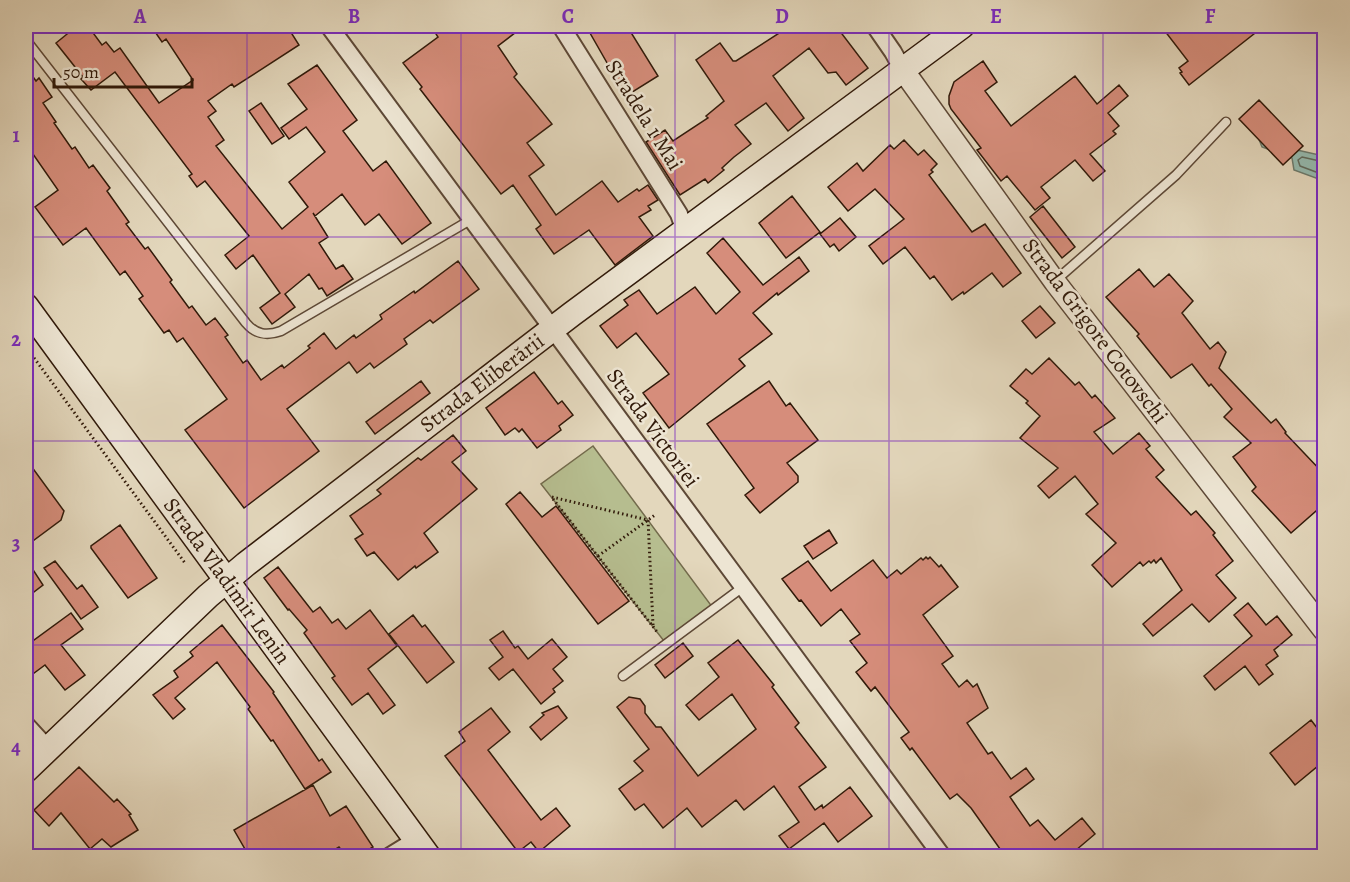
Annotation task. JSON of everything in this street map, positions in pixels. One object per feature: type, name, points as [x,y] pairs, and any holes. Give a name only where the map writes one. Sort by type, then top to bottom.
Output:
[{"type":"main road","name":"Strada Eliberării","points":[[26,770],[227,580],[553,329],[962,26]]},
{"type":"main road","name":"Strada Vladimir Lenin","points":[[26,306],[422,848]]},
{"type":"street","name":"Strada Victoriei","points":[[329,26],[942,856]]},
{"type":"street","name":"Stradela 1 Mai","points":[[561,26],[679,214],[685,231]]},
{"type":"street","name":"Strada Grigore Cotovschi","points":[[875,26],[903,70],[1055,282],[1324,630]]},
{"type":"street","points":[[26,725],[48,749]]},
{"type":"street","points":[[390,856],[422,848]]},
{"type":"lane","points":[[26,40],[246,323],[260,333],[267,335],[281,331],[472,219]]},
{"type":"lane","points":[[1055,282],[1176,175],[1226,122]]},
{"type":"lane","points":[[623,676],[743,587]]},
{"type":"path","points":[[26,347],[186,564]]},
{"type":"path","points":[[552,498],[648,520],[653,625],[552,498]]},
{"type":"path","points":[[598,556],[655,515]]},
{"type":"green space","points":[[593,446],[713,608],[664,641],[541,484]]},
{"type":"water","points":[[1258,137],[1324,156],[1324,181],[1294,170],[1292,158],[1262,147]]},
{"type":"building","points":[[77,26],[88,26],[102,45],[106,42],[114,52],[120,48],[159,103],[193,80],[166,39],[162,42],[151,26],[287,26],[299,45],[234,87],[232,84],[208,101],[216,111],[208,117],[224,140],[216,146],[282,229],[308,207],[289,182],[325,152],[306,127],[289,139],[281,128],[307,109],[288,84],[317,65],[357,120],[343,131],[373,171],[386,161],[431,223],[402,244],[379,214],[365,225],[342,194],[315,216],[313,213],[328,237],[319,243],[336,269],[343,265],[353,279],[327,296],[309,274],[285,294],[295,307],[272,324],[260,308],[280,293],[253,255],[236,269],[225,255],[249,236],[205,181],[197,187],[189,176],[192,174],[115,72],[91,90],[81,79],[83,77],[56,43]]},
{"type":"building","points":[[431,26],[524,26],[498,46],[517,74],[514,77],[552,124],[527,143],[544,165],[529,176],[556,215],[602,181],[618,202],[637,189],[639,191],[648,185],[658,200],[648,206],[651,210],[639,217],[653,236],[615,265],[589,230],[554,254],[536,229],[541,225],[513,185],[501,194],[420,89],[422,87],[403,63],[438,37]]},
{"type":"building","points":[[586,26],[627,26],[658,76],[626,96]]},
{"type":"building","points":[[790,26],[836,26],[868,68],[846,85],[836,72],[828,73],[809,48],[773,76],[804,118],[788,131],[766,103],[735,125],[751,144],[708,183],[705,179],[680,195],[646,142],[665,130],[673,141],[708,118],[706,116],[724,101],[696,60],[720,43],[733,61],[736,61]]},
{"type":"building","points":[[1161,26],[1264,26],[1189,85],[1179,68],[1188,61]]},
{"type":"building","points":[[983,61],[997,82],[985,91],[1011,126],[1075,76],[1097,104],[1119,85],[1128,96],[1108,113],[1119,126],[1113,131],[1116,134],[1090,154],[1105,171],[1093,181],[1075,160],[1041,187],[1050,198],[1035,210],[1007,176],[1001,181],[977,150],[981,148],[949,104],[954,82]]},
{"type":"building","points":[[26,67],[36,81],[39,78],[52,97],[43,103],[56,122],[54,123],[72,149],[75,147],[89,168],[93,165],[110,188],[107,191],[129,222],[126,224],[145,249],[148,247],[189,308],[192,306],[206,325],[215,318],[228,335],[225,337],[243,363],[247,360],[261,380],[282,365],[284,368],[310,348],[308,346],[324,333],[336,349],[354,335],[356,338],[382,319],[380,315],[414,291],[415,293],[458,261],[479,289],[433,323],[430,320],[404,339],[407,344],[374,368],[370,363],[357,373],[349,362],[287,409],[319,451],[244,508],[185,430],[227,399],[183,338],[177,342],[169,330],[164,333],[139,299],[143,296],[125,271],[120,275],[86,228],[63,245],[35,207],[58,190],[26,144]]},
{"type":"building","points":[[1259,100],[1303,146],[1283,165],[1239,119]]},
{"type":"building","points":[[261,103],[284,136],[272,144],[249,111]]},
{"type":"building","points":[[904,140],[918,155],[924,150],[937,164],[929,175],[972,232],[985,224],[1021,273],[1003,287],[992,273],[952,300],[934,276],[930,279],[905,247],[883,264],[869,246],[904,219],[875,189],[848,211],[828,187],[857,163],[863,171],[890,145],[894,149]]},
{"type":"building","points":[[792,196],[820,232],[786,258],[759,223]]},
{"type":"building","points":[[1043,206],[1075,247],[1062,258],[1030,217]]},
{"type":"building","points":[[840,218],[856,237],[839,251],[834,244],[830,247],[820,234]]},
{"type":"building","points":[[723,238],[763,285],[799,257],[809,271],[753,313],[772,334],[739,359],[745,366],[669,428],[643,393],[669,374],[636,333],[617,348],[600,326],[628,305],[624,300],[639,290],[657,314],[695,287],[716,314],[740,292],[707,253]]},
{"type":"building","points":[[1139,269],[1154,287],[1169,274],[1193,301],[1182,313],[1210,349],[1218,342],[1226,352],[1219,368],[1271,423],[1276,419],[1285,433],[1324,474],[1324,504],[1291,533],[1252,491],[1256,487],[1233,457],[1251,443],[1224,417],[1232,409],[1211,384],[1209,386],[1192,364],[1171,378],[1137,336],[1139,334],[1106,297]]},
{"type":"building","points":[[1040,306],[1055,323],[1036,338],[1022,321]]},
{"type":"building","points":[[1049,358],[1075,385],[1079,382],[1092,398],[1095,395],[1115,418],[1094,432],[1113,454],[1139,433],[1150,446],[1146,449],[1164,470],[1156,477],[1191,515],[1196,511],[1215,533],[1213,535],[1233,561],[1216,575],[1236,598],[1209,622],[1192,604],[1153,636],[1143,624],[1182,590],[1161,558],[1156,563],[1154,560],[1151,563],[1149,561],[1143,566],[1140,562],[1112,587],[1092,565],[1116,543],[1086,514],[1098,504],[1075,476],[1049,498],[1038,486],[1058,468],[1020,438],[1040,416],[1026,403],[1028,401],[1010,386],[1026,369],[1032,374]]},
{"type":"building","points":[[534,372],[558,404],[562,401],[573,415],[559,426],[561,430],[537,448],[522,429],[519,432],[515,428],[505,435],[486,408]]},
{"type":"building","points":[[421,381],[430,393],[375,434],[366,422]]},
{"type":"building","points":[[769,381],[786,406],[790,403],[818,440],[787,463],[798,476],[798,482],[760,513],[745,495],[754,488],[707,424]]},
{"type":"building","points":[[453,435],[466,451],[452,462],[477,489],[424,533],[438,552],[398,580],[374,552],[367,556],[355,539],[363,534],[350,516],[381,494],[377,490],[418,458],[421,460]]},
{"type":"building","points":[[26,459],[64,511],[61,520],[26,546]]},
{"type":"building","points":[[520,492],[542,517],[556,506],[629,601],[598,624],[506,504]]},
{"type":"building","points":[[120,525],[157,578],[128,598],[91,548]]},
{"type":"building","points":[[829,530],[837,543],[813,559],[804,546]]},
{"type":"building","points":[[926,557],[928,559],[930,557],[939,567],[941,565],[958,587],[923,615],[953,656],[942,664],[959,687],[967,680],[973,687],[977,684],[988,708],[967,723],[988,754],[992,752],[1011,779],[1026,768],[1034,779],[1010,797],[1030,826],[1038,820],[1055,840],[1082,818],[1095,834],[1069,856],[1005,856],[971,808],[957,794],[950,799],[912,748],[910,750],[901,738],[909,732],[875,687],[871,691],[856,672],[867,663],[850,641],[860,634],[841,609],[821,626],[782,579],[808,561],[831,591],[873,560],[887,578],[897,570],[901,574],[921,558],[923,560]]},
{"type":"building","points":[[26,559],[43,585],[26,598]]},
{"type":"building","points":[[55,561],[77,589],[82,585],[98,607],[81,619],[44,568]]},
{"type":"building","points":[[278,567],[313,612],[320,607],[332,623],[338,619],[346,629],[370,610],[397,646],[368,669],[395,705],[383,714],[368,693],[352,705],[332,678],[335,676],[304,633],[307,630],[288,610],[264,578]]},
{"type":"building","points":[[1248,603],[1266,625],[1277,616],[1292,635],[1274,650],[1278,656],[1266,665],[1273,674],[1259,685],[1245,666],[1215,690],[1204,676],[1252,636],[1234,615]]},
{"type":"building","points":[[71,613],[83,629],[61,645],[85,675],[65,690],[45,665],[26,679],[26,646]]},
{"type":"building","points":[[413,615],[422,627],[425,625],[454,662],[427,683],[389,634]]},
{"type":"building","points":[[222,625],[274,692],[319,761],[322,759],[331,772],[305,789],[217,662],[175,698],[185,709],[173,719],[153,695],[178,677],[174,671],[193,656],[190,652]]},
{"type":"building","points":[[503,631],[515,648],[518,646],[528,659],[552,639],[567,657],[553,669],[563,681],[553,689],[555,692],[541,704],[513,669],[499,680],[489,668],[503,657],[490,640]]},
{"type":"building","points":[[738,640],[774,685],[772,687],[799,723],[795,727],[826,767],[799,787],[815,810],[822,805],[823,808],[850,787],[872,816],[838,842],[824,823],[789,849],[779,836],[799,822],[774,786],[744,810],[736,800],[702,827],[687,808],[663,828],[644,804],[635,810],[619,789],[643,771],[634,761],[649,749],[617,707],[629,697],[640,699],[645,706],[645,713],[656,727],[661,727],[698,776],[756,729],[732,694],[699,720],[686,705],[719,677],[708,663]]},
{"type":"building","points":[[683,643],[693,656],[665,678],[655,665]]},
{"type":"building","points":[[558,706],[567,718],[541,740],[530,727],[544,715],[542,713]]},
{"type":"building","points":[[491,708],[510,732],[488,750],[541,820],[556,808],[570,826],[539,852],[531,842],[518,852],[445,756],[465,741],[459,732]]},
{"type":"building","points":[[1311,720],[1324,737],[1324,761],[1295,785],[1270,753]]},
{"type":"building","points":[[79,767],[114,802],[117,799],[131,814],[129,815],[138,830],[111,847],[102,839],[90,849],[61,813],[49,826],[34,810]]},
{"type":"building","points":[[313,785],[330,816],[346,806],[373,847],[358,856],[346,856],[339,847],[324,856],[249,856],[234,830]]}]
